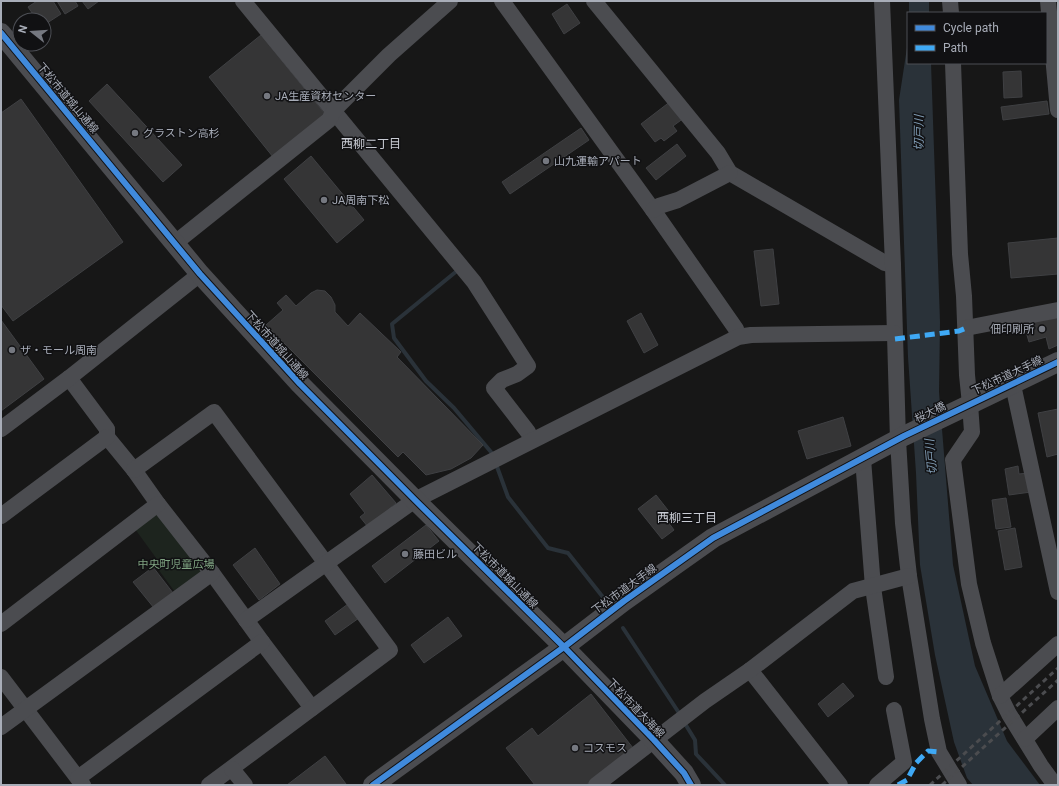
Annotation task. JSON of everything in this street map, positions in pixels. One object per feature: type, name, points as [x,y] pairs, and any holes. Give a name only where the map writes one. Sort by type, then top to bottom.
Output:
[{"type":"street","points":[[243,1],[474,282],[528,366],[517,374],[502,380],[494,388],[528,432],[532,440]]},
{"type":"street","points":[[175,243],[329,120],[334,110],[389,55],[450,1]]},
{"type":"street","points":[[502,1],[653,210],[736,329],[738,337]]},
{"type":"street","points":[[594,1],[718,153],[730,173],[885,263],[893,265]]},
{"type":"street","points":[[882,1],[893,265],[894,333],[901,438],[903,523],[909,576],[932,719],[939,752],[959,785]]},
{"type":"street","points":[[950,1],[951,12]]},
{"type":"street","points":[[1048,1],[1058,110]]},
{"type":"street","name":"下松市道城山通線","points":[[1,33],[200,274],[300,384],[564,647]]},
{"type":"street","points":[[953,64],[959,188],[960,254],[966,328],[968,405],[972,432],[953,460],[969,584],[983,643],[1000,696],[1013,721],[1055,785]]},
{"type":"street","points":[[653,210],[659,206],[678,200],[730,173]]},
{"type":"street","points":[[1,429],[69,378],[200,274]]},
{"type":"street","points":[[966,328],[1058,310]]},
{"type":"street","points":[[246,620],[415,500],[738,337],[751,335],[894,333]]},
{"type":"street","name":"下松市道大手線","points":[[968,405],[1058,362]]},
{"type":"street","points":[[69,378],[107,429],[107,437],[134,470],[158,504],[212,573],[312,708]]},
{"type":"street","points":[[1012,385],[1058,592]]},
{"type":"street","name":"桜大橋","points":[[901,438],[968,405]]},
{"type":"street","points":[[134,470],[214,412],[390,650],[209,785]]},
{"type":"street","points":[[1,516],[107,437]]},
{"type":"street","name":"下松市道大手線","points":[[373,785],[564,647],[624,601],[713,538],[901,438]]},
{"type":"street","points":[[863,459],[873,587],[886,677]]},
{"type":"street","points":[[1,624],[158,504]]},
{"type":"street","points":[[1,727],[212,573]]},
{"type":"street","points":[[596,785],[705,701],[750,670],[853,591],[873,587],[909,576]]},
{"type":"street","points":[[1,677],[80,782],[262,642]]},
{"type":"street","points":[[1000,696],[1058,644]]},
{"type":"street","name":"下松市道大海線","points":[[564,647],[654,740],[684,773],[691,785]]},
{"type":"street","points":[[750,670],[840,785]]},
{"type":"street","points":[[1025,739],[1058,708]]},
{"type":"street","points":[[877,785],[904,762],[894,710]]},
{"type":"street","points":[[232,769],[245,785]]},
{"type":"green space","name":"中央町児童広場","points":[[157,512],[203,571],[175,592],[155,565],[159,562],[135,529]]},
{"type":"water","points":[[909,1],[929,1],[929,12],[909,12]]},
{"type":"water","name":"切戸川","points":[[907,48],[907,64],[931,64],[940,322],[939,392],[953,565],[975,666],[1007,741],[1040,785],[973,785],[967,778],[954,742],[935,655],[920,565],[916,473],[908,357],[899,100]]},
{"type":"building","points":[[37,1],[53,1],[61,14],[52,20],[52,12],[31,12],[28,7]]},
{"type":"building","points":[[57,1],[75,1],[78,6],[65,14]]},
{"type":"building","points":[[82,1],[99,1],[88,9]]},
{"type":"building","points":[[567,4],[580,23],[564,34],[552,14]]},
{"type":"building","name":"JA生産資材センター","points":[[261,35],[325,114],[273,157],[209,77]]},
{"type":"building","points":[[1021,71],[1022,97],[1004,98],[1003,72]]},
{"type":"building","name":"グラストン高杉","points":[[107,84],[182,165],[163,182],[89,101]]},
{"type":"building","points":[[21,99],[123,242],[13,321],[1,305],[1,113]]},
{"type":"building","points":[[671,101],[684,118],[673,126],[677,131],[664,141],[661,138],[655,142],[641,124]]},
{"type":"building","points":[[1047,101],[1049,114],[1003,120],[1001,107]]},
{"type":"building","name":"山九運輸アパート","points":[[581,128],[589,140],[510,194],[502,182]]},
{"type":"building","points":[[677,144],[686,156],[656,180],[646,168]]},
{"type":"building","name":"JA周南下松","points":[[311,156],[364,220],[337,243],[284,179]]},
{"type":"building","points":[[1058,238],[1058,274],[1011,278],[1008,243]]},
{"type":"building","points":[[773,249],[779,304],[761,306],[754,251]]},
{"type":"building","points":[[317,290],[325,291],[331,297],[335,305],[335,312],[348,326],[360,313],[401,352],[397,357],[483,445],[471,458],[451,469],[426,475],[403,452],[398,457],[266,325],[283,310],[277,303],[286,295],[296,306],[311,293]]},
{"type":"building","points":[[641,313],[658,345],[644,353],[627,321]]},
{"type":"building","name":"佃印刷所","points":[[1058,314],[1058,345],[1049,349],[1046,337],[1029,342],[1023,321]]},
{"type":"building","name":"ザ・モール周南","points":[[1,320],[44,379],[1,411]]},
{"type":"building","points":[[1058,409],[1058,454],[1047,457],[1038,413]]},
{"type":"building","points":[[843,417],[851,446],[807,459],[798,431]]},
{"type":"building","points":[[1018,466],[1019,474],[1028,473],[1031,492],[1009,495],[1005,469]]},
{"type":"building","points":[[372,475],[396,503],[368,527],[360,517],[365,513],[350,494]]},
{"type":"building","points":[[656,495],[671,514],[665,518],[674,530],[662,539],[638,509]]},
{"type":"building","points":[[1006,498],[1011,527],[996,529],[992,500]]},
{"type":"building","name":"藤田ビル","points":[[426,525],[439,541],[385,583],[372,566]]},
{"type":"building","points":[[1015,528],[1022,567],[1005,570],[998,531]]},
{"type":"building","points":[[255,548],[280,584],[259,600],[233,565]]},
{"type":"building","points":[[153,567],[173,593],[154,608],[133,582]]},
{"type":"building","points":[[348,604],[359,618],[335,635],[325,621]]},
{"type":"building","points":[[448,617],[462,636],[424,663],[411,645]]},
{"type":"building","points":[[843,683],[854,696],[828,717],[818,704]]},
{"type":"building","points":[[591,694],[633,748],[586,785],[535,785],[506,748],[532,728],[538,736]]},
{"type":"building","points":[[325,756],[346,784],[287,785]]},
{"type":"waterway","points":[[457,269],[458,270],[392,324],[394,338],[426,381],[454,408],[491,452],[494,458]]},
{"type":"waterway","points":[[496,464],[508,497],[548,548],[568,553],[602,596]]},
{"type":"waterway","points":[[623,628],[681,716]]},
{"type":"waterway","points":[[684,722],[695,740],[696,754],[725,785]]},
{"type":"railway","points":[[930,785],[1058,668]]},
{"type":"railway","points":[[942,785],[1058,680]]},
{"type":"marked path","points":[[895,339],[959,331],[966,328]]},
{"type":"marked path","points":[[898,785],[907,780],[916,763],[928,751],[939,752]]},
{"type":"cycle path","points":[[1,33],[200,274],[300,384],[564,647],[654,740],[684,773],[691,785]]},
{"type":"cycle path","points":[[373,785],[564,647],[624,601],[713,538],[904,436],[1058,362]]},
{"type":"place","name":"JA生産資材センター","points":[[267,96]]},
{"type":"place","name":"グラストン高杉","points":[[135,133]]},
{"type":"place","name":"山九運輸アパート","points":[[546,161]]},
{"type":"place","name":"JA周南下松","points":[[324,200]]},
{"type":"place","name":"佃印刷所","points":[[1042,329]]},
{"type":"place","name":"ザ・モール周南","points":[[12,350]]},
{"type":"place","name":"藤田ビル","points":[[405,554]]},
{"type":"place","name":"コスモス","points":[[575,748]]},
{"type":"district","name":"西柳二丁目","points":[[371,144]]},
{"type":"district","name":"西柳三丁目","points":[[687,518]]}]
